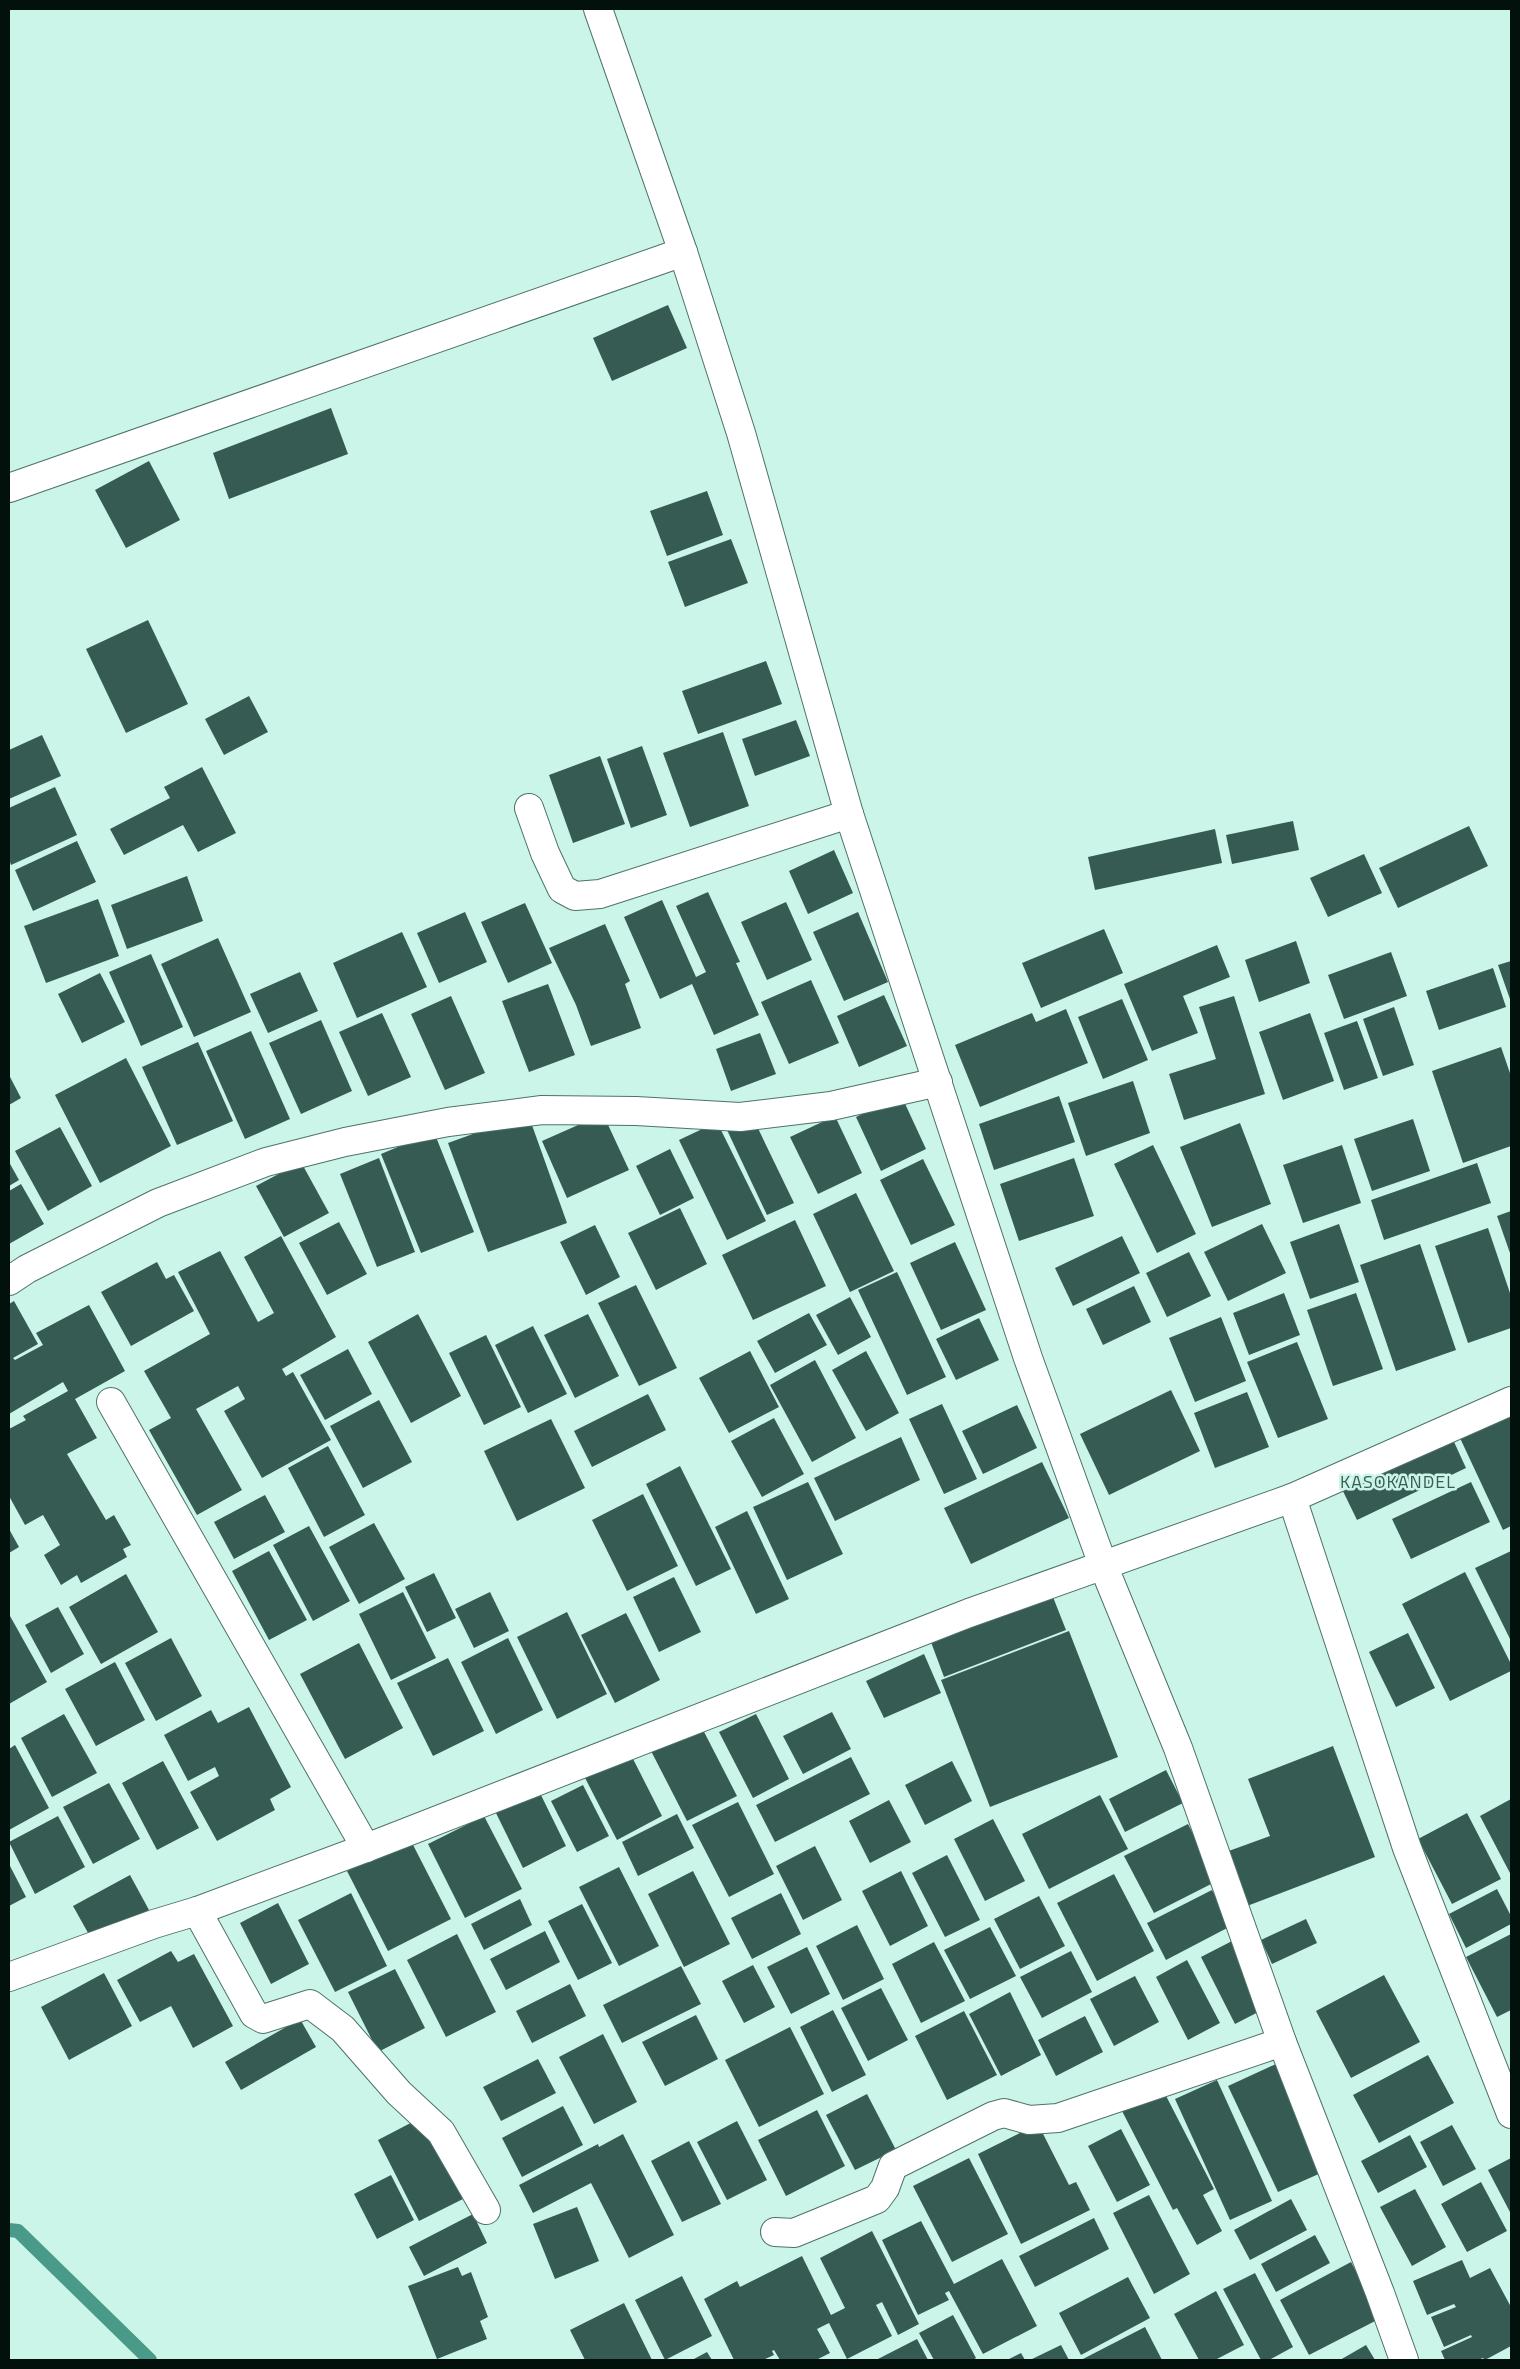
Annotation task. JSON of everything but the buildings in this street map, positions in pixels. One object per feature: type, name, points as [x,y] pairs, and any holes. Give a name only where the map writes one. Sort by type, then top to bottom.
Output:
[{"type":"street","points":[[598,9],[684,252],[742,433],[849,814],[1028,1358],[1103,1566],[1178,1748],[1282,2042],[1380,2293],[1404,2360]]},
{"type":"street","points":[[9,488],[684,252]]},
{"type":"street","points":[[529,808],[545,853],[562,889],[576,896],[600,894],[849,814]]},
{"type":"street","points":[[9,1280],[27,1269],[158,1203],[266,1162],[345,1142],[448,1122],[542,1110],[636,1110],[740,1117],[831,1106],[938,1082]]},
{"type":"street","points":[[9,1977],[154,1924],[197,1911],[366,1848],[969,1613],[1292,1498],[1511,1401]]},
{"type":"street","points":[[111,1402],[366,1848]]},
{"type":"street","points":[[1292,1498],[1407,1848],[1511,2114]]},
{"type":"street","points":[[197,1911],[254,2014],[263,2019],[310,2004],[331,2018],[343,2029],[399,2093],[441,2132],[486,2210]]},
{"type":"street","points":[[775,2232],[794,2233],[877,2199],[885,2188],[893,2166],[994,2116],[1004,2113],[1029,2120],[1058,2118],[1282,2042]]},
{"type":"waterway","points":[[9,2230],[18,2231],[150,2360]]},
{"type":"district","name":"KASOKANDEL","points":[[1398,1482]]}]
